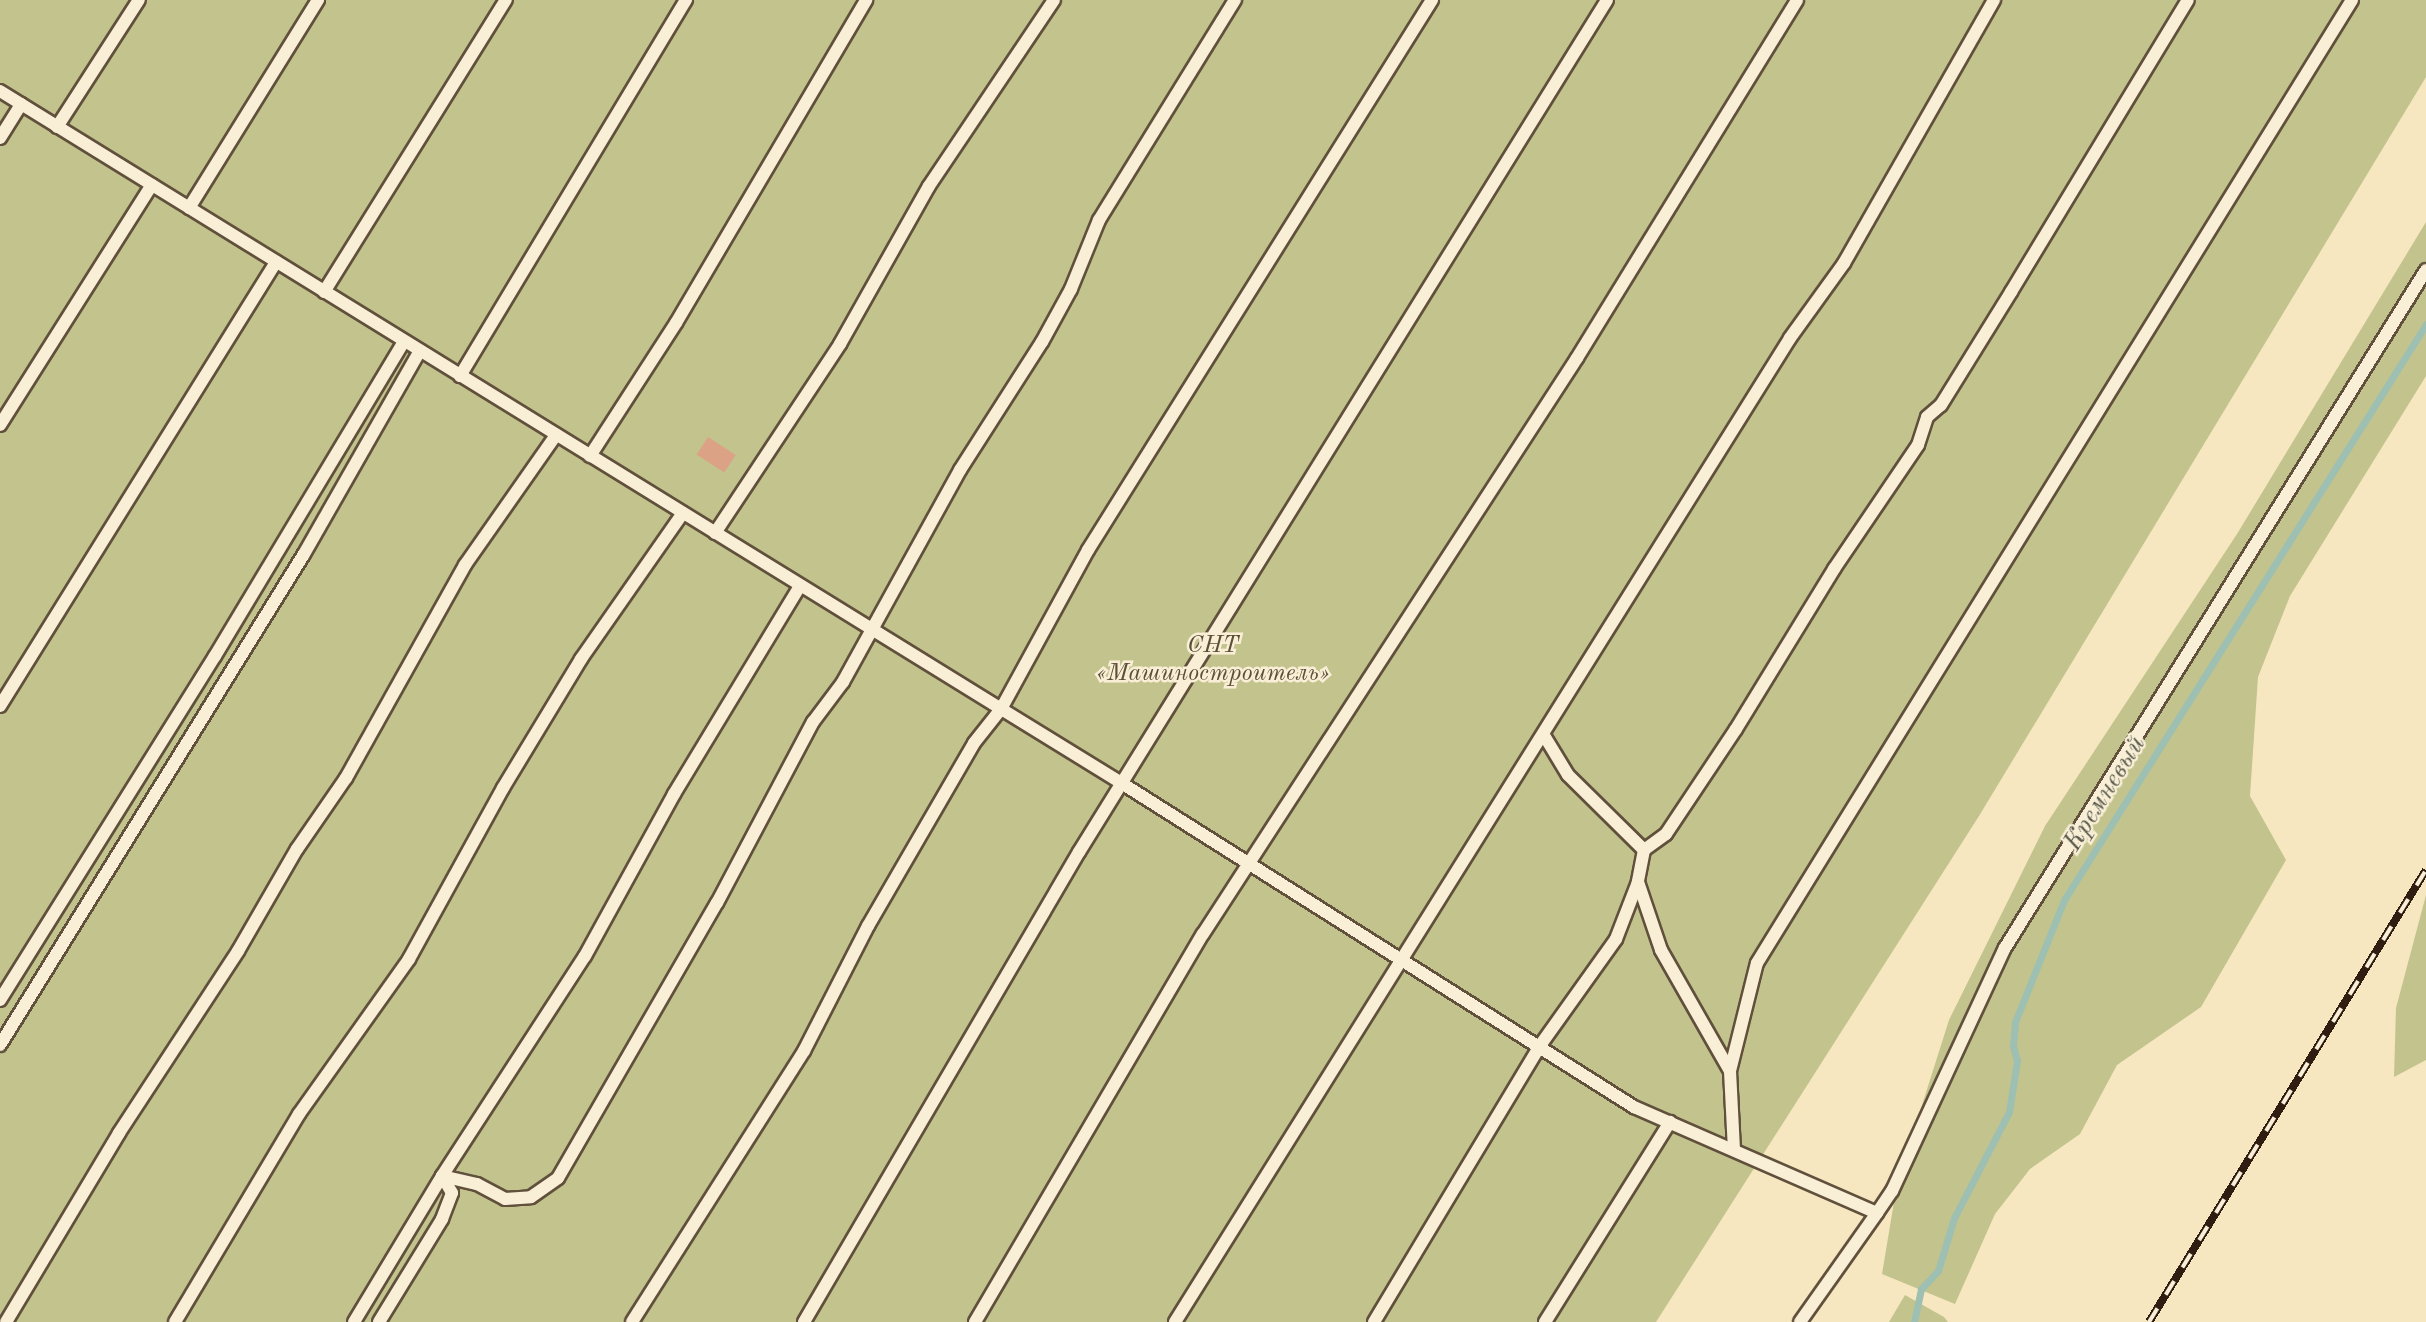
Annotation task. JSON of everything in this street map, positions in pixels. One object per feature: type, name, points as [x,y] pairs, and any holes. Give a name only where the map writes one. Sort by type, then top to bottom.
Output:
[{"type":"lane","points":[[57,127],[139,0]]},
{"type":"lane","points":[[189,208],[318,0]]},
{"type":"lane","points":[[324,292],[506,0]]},
{"type":"lane","points":[[460,376],[686,0]]},
{"type":"lane","points":[[590,456],[676,323],[866,0]]},
{"type":"lane","points":[[715,533],[840,344],[929,186],[1054,0]]},
{"type":"lane","points":[[442,1176],[477,1184],[505,1199],[531,1197],[558,1178],[960,470],[1042,342],[1071,289],[1099,220],[1235,0]]},
{"type":"lane","points":[[632,1322],[804,1051],[909,853],[974,743],[1001,709],[1155,439],[1432,0]]},
{"type":"lane","points":[[804,1322],[1079,852],[1606,0]]},
{"type":"lane","points":[[975,1322],[1247,863],[1577,358],[1797,0]]},
{"type":"lane","points":[[1175,1322],[1227,1233],[1280,1158],[1325,1075],[1402,962],[1545,737],[1783,349],[1844,263],[1994,0]]},
{"type":"lane","points":[[1374,1322],[1539,1047],[1616,939],[1639,882],[1644,850],[1666,834],[1736,729],[1834,569],[1918,445],[1927,417],[1941,405],[2188,0]]},
{"type":"lane","points":[[1734,1150],[1730,1072],[1757,962],[2353,0]]},
{"type":"lane","points":[[0,91],[1123,784],[1634,1107],[1877,1213]]},
{"type":"lane","points":[[0,138],[21,104]]},
{"type":"lane","points":[[0,425],[152,185]]},
{"type":"lane","points":[[0,706],[276,262]]},
{"type":"lane","points":[[1800,1322],[1892,1191],[2004,948],[2426,270]]},
{"type":"lane","points":[[0,1000],[215,656],[404,341]]},
{"type":"lane","points":[[0,1045],[304,554],[420,351]]},
{"type":"lane","points":[[6,1322],[106,1154],[238,951],[297,849],[346,778],[465,565],[556,435]]},
{"type":"lane","points":[[176,1322],[299,1114],[408,959],[503,788],[581,659],[682,513]]},
{"type":"lane","points":[[354,1322],[442,1176],[585,956],[674,794],[800,586]]},
{"type":"lane","points":[[1545,737],[1568,775],[1644,850]]},
{"type":"lane","points":[[1639,882],[1679,988],[1730,1072]]},
{"type":"lane","points":[[1545,1322],[1670,1122]]},
{"type":"lane","points":[[379,1322],[442,1219],[452,1193],[442,1176]]},
{"type":"green space","name":"СНТ «Машиностроитель»","points":[[0,0],[2426,0],[2426,77],[1979,816],[1656,1322],[0,1322]]},
{"type":"green space","points":[[2426,222],[2426,376],[2290,596],[2258,677],[2250,796],[2286,860],[2201,1007],[2117,1065],[2080,1134],[2030,1169],[1995,1214],[1955,1304],[1882,1274],[1897,1184],[1949,1020],[2045,826],[2237,534]]},
{"type":"green space","points":[[2426,895],[2426,1060],[2394,1077],[2396,1008]]},
{"type":"green space","points":[[1905,1295],[1944,1317],[1948,1322],[1889,1322]]},
{"type":"building","points":[[708,437],[736,455],[724,473],[697,455]]},
{"type":"waterway","name":"Кремневый","points":[[1914,1322],[1921,1289],[1938,1271],[1954,1218],[2009,1112],[2017,1061],[2013,1046],[2015,1022],[2064,900],[2426,324]]},
{"type":"railway","points":[[2149,1322],[2426,870]]}]
